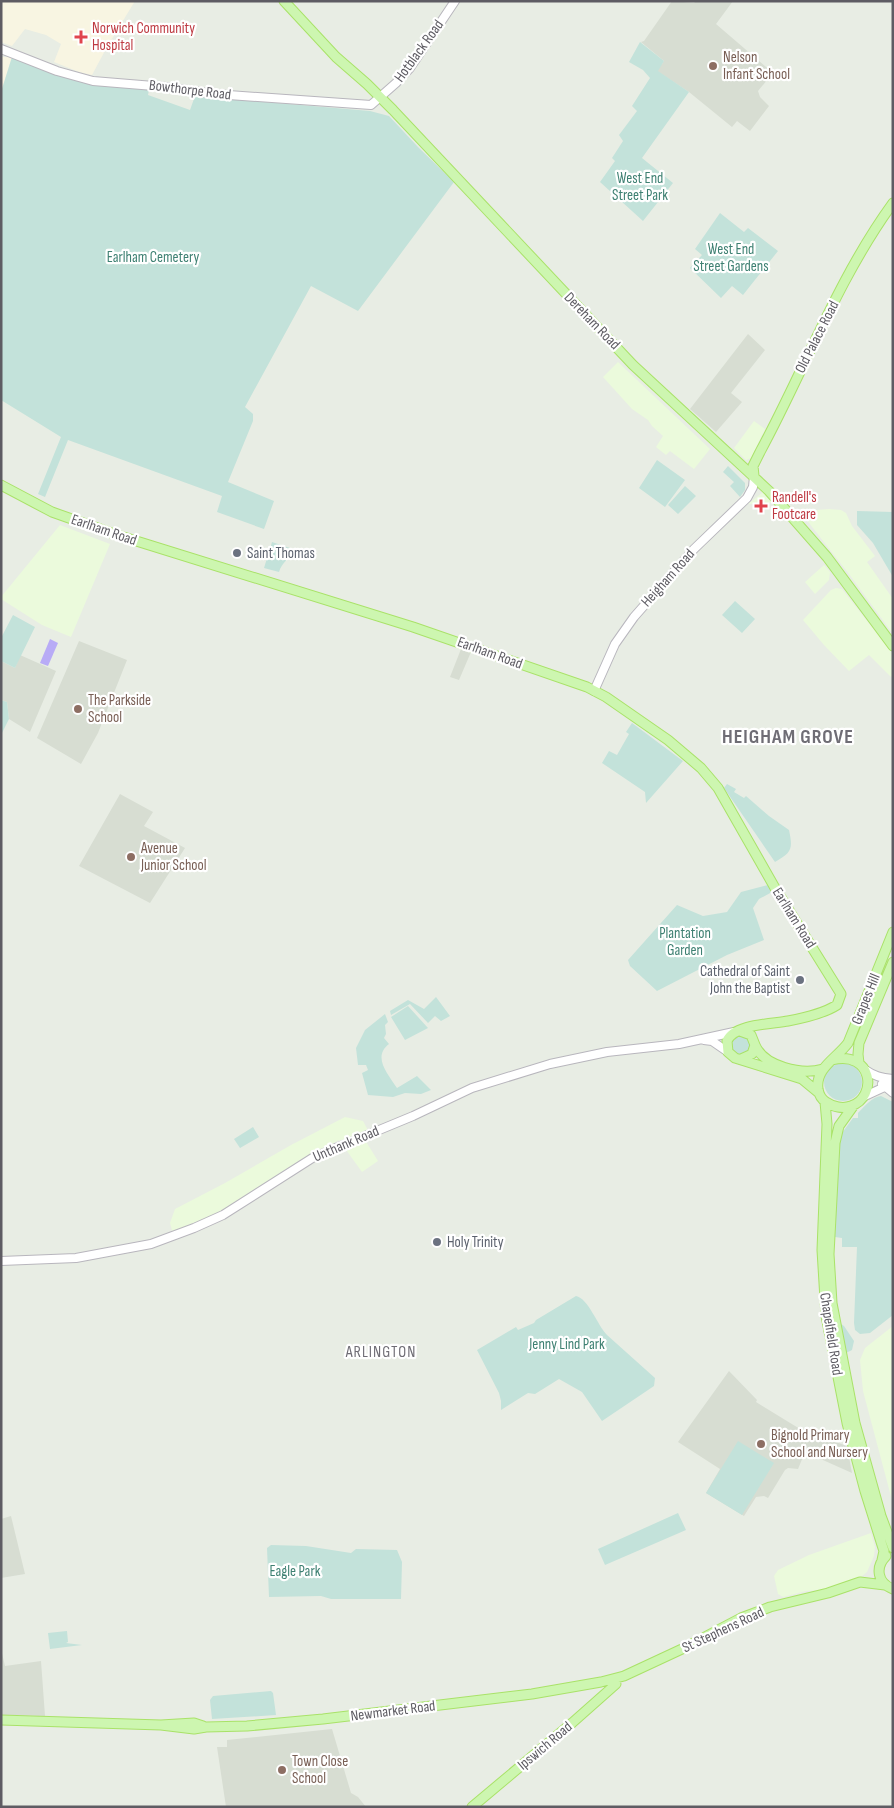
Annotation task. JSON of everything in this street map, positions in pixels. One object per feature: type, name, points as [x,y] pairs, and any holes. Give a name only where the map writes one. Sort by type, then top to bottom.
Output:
[{"type":"main road","name":"Dereham Road","points":[[284,1],[336,57],[381,98],[633,364],[667,398],[778,500],[827,558],[893,646]]},
{"type":"main road","name":"Old Palace Road","points":[[754,476],[753,466],[849,272],[893,203]]},
{"type":"main road","name":"Earlham Road","points":[[1,485],[52,512],[117,535],[404,624],[594,691],[619,705],[668,740],[701,768],[718,788],[778,893],[840,990],[839,1001]]},
{"type":"main road","name":"Grapes Hill","points":[[832,1060],[848,1044],[893,932]]},
{"type":"main road","name":"Grapes Hill","points":[[862,1066],[858,1054],[859,1043],[893,962]]},
{"type":"main road","name":"Unthank Road","points":[[737,1031],[818,1014],[830,1009],[839,1001]]},
{"type":"main road","points":[[741,1059],[752,1054],[759,1031],[770,1023]]},
{"type":"main road","points":[[737,1031],[751,1035],[760,1054],[769,1062],[800,1071],[822,1069],[832,1060],[842,1057],[862,1066],[868,1084],[858,1102],[839,1108],[825,1102],[819,1093],[802,1079],[735,1058],[728,1052],[727,1041],[737,1031]]},
{"type":"main road","points":[[819,1093],[818,1086],[822,1069]]},
{"type":"main road","name":"Chapelfield Road","points":[[825,1102],[828,1124],[822,1250],[825,1308],[847,1423],[865,1491],[884,1551],[882,1560]]},
{"type":"main road","name":"Chapelfield Road","points":[[858,1102],[838,1126],[835,1143],[829,1254],[832,1303],[855,1423],[881,1516],[893,1548]]},
{"type":"main road","points":[[889,1587],[881,1581],[878,1570],[882,1560],[893,1553]]},
{"type":"main road","name":"St Stephens Road","points":[[600,1680],[619,1678],[682,1649],[741,1618],[770,1607],[828,1593],[863,1582],[878,1570]]},
{"type":"main road","name":"St Stephens Road","points":[[863,1582],[889,1587]]},
{"type":"main road","name":"St Stephens Road","points":[[619,1678],[622,1683],[642,1667]]},
{"type":"main road","name":"Ipswich Road","points":[[472,1807],[619,1678]]},
{"type":"main road","name":"Newmarket Road","points":[[1,1720],[161,1725],[194,1723],[206,1727],[247,1726],[352,1716],[532,1694],[600,1680]]},
{"type":"street","name":"Hotblack Road","points":[[381,98],[410,68],[455,1]]},
{"type":"street","name":"Bowthorpe Road","points":[[1,49],[93,81],[166,87],[215,94],[368,105],[374,104],[381,98]]},
{"type":"street","name":"Heigham Road","points":[[594,691],[615,644],[634,616],[694,549],[747,498],[753,487],[754,476]]},
{"type":"street","name":"Unthank Road","points":[[1,1261],[76,1258],[151,1244],[224,1215],[314,1157],[401,1121],[472,1088],[550,1064],[598,1054],[680,1044],[737,1031]]},
{"type":"street","points":[[699,1039],[712,1041],[728,1052]]},
{"type":"street","points":[[862,1066],[893,1093]]},
{"type":"street","points":[[873,1076],[893,1079]]},
{"type":"street","points":[[858,1102],[886,1086]]},
{"type":"street","points":[[886,1086],[893,1098]]},
{"type":"shaded area","name":"Norwich Community Hospital","points":[[1,1],[135,1],[92,75],[54,62],[61,44],[46,35],[25,29],[12,46],[1,42]]},
{"type":"shaded area","name":"Nelson Infant School","points":[[672,1],[694,3],[696,1],[733,1],[716,24],[773,73],[758,91],[760,97],[769,106],[750,131],[737,121],[732,127],[689,92],[657,71],[664,61],[641,42],[644,41]]},
{"type":"shaded area","points":[[1,57],[12,57],[1,92]]},
{"type":"shaded area","points":[[748,334],[765,350],[731,393],[742,402],[716,432],[690,409]]},
{"type":"shaded area","points":[[618,362],[710,449],[694,469],[670,451],[666,455],[656,447],[663,436],[648,420],[632,409],[603,377]]},
{"type":"shaded area","points":[[754,421],[765,429],[751,458],[746,460],[734,448]]},
{"type":"shaded area","points":[[763,492],[773,502],[760,511],[754,504],[748,504]]},
{"type":"shaded area","points":[[841,510],[846,513],[852,526],[875,556],[867,562],[893,599],[893,634],[802,514],[804,511]]},
{"type":"shaded area","points":[[60,525],[110,544],[71,637],[42,625],[1,599]]},
{"type":"shaded area","points":[[824,565],[830,572],[829,580],[815,594],[805,582]]},
{"type":"shaded area","points":[[836,588],[842,589],[893,654],[893,675],[891,677],[869,655],[849,671],[803,620],[831,590]]},
{"type":"shaded area","points":[[50,639],[58,643],[48,666],[40,663]]},
{"type":"shaded area","name":"The Parkside School","points":[[79,641],[127,660],[98,733],[81,764],[37,738]]},
{"type":"shaded area","points":[[461,649],[471,652],[459,680],[450,677]]},
{"type":"shaded area","points":[[20,655],[56,671],[30,732],[9,719],[7,702],[1,700],[1,661],[15,668]]},
{"type":"shaded area","name":"Avenue Junior School","points":[[120,794],[153,812],[144,826],[185,848],[150,903],[79,866]]},
{"type":"shaded area","points":[[345,1117],[363,1121],[372,1138],[365,1140],[378,1161],[362,1172],[339,1140],[285,1170],[222,1212],[173,1234],[170,1223],[175,1209]]},
{"type":"shaded area","points":[[893,1326],[893,1504],[863,1391],[860,1360],[865,1348]]},
{"type":"shaded area","name":"Bignold Primary School and Nursery","points":[[729,1371],[757,1400],[756,1402],[800,1429],[847,1446],[852,1473],[805,1452],[798,1469],[788,1468],[785,1470],[768,1498],[764,1496],[756,1497],[744,1516],[706,1493],[720,1469],[678,1442]]},
{"type":"shaded area","points":[[11,1516],[25,1574],[1,1578],[1,1519]]},
{"type":"shaded area","points":[[871,1533],[875,1547],[874,1556],[867,1572],[856,1581],[829,1589],[806,1591],[783,1597],[778,1594],[774,1576],[778,1570],[809,1555]]},
{"type":"shaded area","points":[[1,1649],[5,1666],[41,1661],[45,1716],[1,1715]]},
{"type":"shaded area","name":"Town Close School","points":[[332,1729],[351,1793],[358,1797],[366,1807],[226,1807],[217,1747],[227,1747],[227,1740]]},
{"type":"green space","name":"West End Street Park","points":[[640,42],[664,61],[658,71],[689,92],[642,158],[673,183],[643,221],[600,182],[615,161],[612,158],[623,141],[619,135],[637,111],[632,106],[650,78],[643,70],[629,62]]},
{"type":"green space","name":"Earlham Cemetery","points":[[12,57],[74,80],[149,90],[148,95],[190,110],[195,96],[370,111],[389,116],[454,182],[358,311],[311,286],[245,407],[253,414],[253,421],[228,482],[274,501],[264,529],[217,512],[222,496],[68,440],[45,497],[38,494],[61,437],[1,400],[1,92]]},
{"type":"green space","name":"West End Street Gardens","points":[[720,213],[744,232],[748,228],[778,251],[743,295],[732,286],[721,298],[690,268],[702,255],[695,249]]},
{"type":"green space","points":[[657,460],[685,480],[665,507],[639,488]]},
{"type":"green space","points":[[728,466],[745,483],[745,490],[740,497],[730,486],[734,482],[723,472]]},
{"type":"green space","points":[[685,486],[696,496],[678,514],[668,505]]},
{"type":"green space","points":[[857,511],[893,512],[893,577],[873,543],[857,525]]},
{"type":"green space","points":[[272,542],[293,549],[279,572],[264,568]]},
{"type":"green space","points":[[735,601],[755,619],[742,633],[722,615]]},
{"type":"green space","points":[[13,615],[35,627],[15,668],[1,661],[1,638]]},
{"type":"green space","points":[[1,700],[7,702],[9,719],[1,735]]},
{"type":"green space","points":[[632,723],[683,761],[646,803],[645,792],[602,763],[609,751],[617,755],[629,734],[626,732]]},
{"type":"green space","points":[[727,784],[736,789],[734,792],[744,798],[746,796],[789,830],[791,846],[785,855],[775,862],[724,788]]},
{"type":"green space","name":"Plantation Garden","points":[[768,885],[772,892],[759,899],[753,908],[764,940],[727,955],[657,991],[630,966],[628,960],[677,905],[703,916],[727,912],[741,892]]},
{"type":"green space","points":[[436,997],[450,1016],[441,1021],[435,1016],[428,1023],[410,1004],[391,1015],[390,1011],[408,1000],[424,1009]]},
{"type":"green space","points":[[408,1006],[428,1028],[405,1040],[391,1017]]},
{"type":"green space","points":[[385,1014],[388,1022],[385,1025],[386,1034],[384,1038],[389,1044],[384,1049],[382,1060],[386,1071],[397,1088],[417,1076],[431,1090],[421,1094],[405,1093],[393,1097],[368,1095],[362,1073],[368,1070],[366,1065],[358,1065],[356,1048],[365,1030]]},
{"type":"green space","points":[[741,1035],[748,1038],[751,1045],[748,1052],[741,1055],[734,1052],[731,1045],[734,1038]]},
{"type":"green space","points":[[843,1063],[856,1069],[862,1082],[856,1095],[843,1101],[830,1095],[824,1082],[830,1069]]},
{"type":"green space","points":[[881,1096],[893,1102],[893,1315],[870,1333],[860,1334],[855,1330],[854,1323],[857,1247],[842,1247],[842,1238],[835,1237],[840,1133],[842,1133],[853,1118],[858,1118],[858,1113],[869,1102]]},
{"type":"green space","points":[[253,1127],[259,1137],[240,1148],[234,1139]]},
{"type":"green space","name":"Jenny Lind Park","points":[[576,1296],[589,1307],[607,1335],[655,1378],[654,1386],[602,1421],[582,1392],[559,1379],[535,1394],[528,1393],[501,1410],[499,1393],[477,1350],[516,1327],[518,1330],[534,1323]]},
{"type":"green space","points":[[841,1324],[854,1341],[852,1350],[846,1353]]},
{"type":"green space","points":[[738,1441],[774,1463],[742,1515],[706,1493]]},
{"type":"green space","points":[[678,1513],[686,1530],[605,1565],[598,1549]]},
{"type":"green space","name":"Eagle Park","points":[[271,1545],[306,1546],[351,1553],[356,1549],[397,1550],[402,1562],[401,1599],[331,1599],[321,1596],[269,1597],[267,1548]]},
{"type":"green space","points":[[67,1631],[68,1642],[66,1643],[82,1645],[50,1649],[48,1633]]},
{"type":"green space","points":[[271,1691],[273,1693],[276,1715],[212,1719],[210,1700],[213,1696]]},
{"type":"place","name":"Norwich Community Hospital","points":[[81,37]]},
{"type":"place","name":"Nelson Infant School","points":[[713,66]]},
{"type":"place","name":"Randell's Footcare","points":[[761,506]]},
{"type":"place","name":"Saint Thomas","points":[[237,553]]},
{"type":"place","name":"The Parkside School","points":[[78,709]]},
{"type":"place","name":"Avenue Junior School","points":[[131,857]]},
{"type":"place","name":"Cathedral of Saint John the Baptist","points":[[800,980]]},
{"type":"place","name":"Holy Trinity","points":[[437,1242]]},
{"type":"place","name":"Bignold Primary School and Nursery","points":[[761,1444]]},
{"type":"place","name":"Town Close School","points":[[282,1770]]},
{"type":"district","name":"HEIGHAM GROVE","points":[[788,737]]},
{"type":"district","name":"ARLINGTON","points":[[381,1352]]}]
